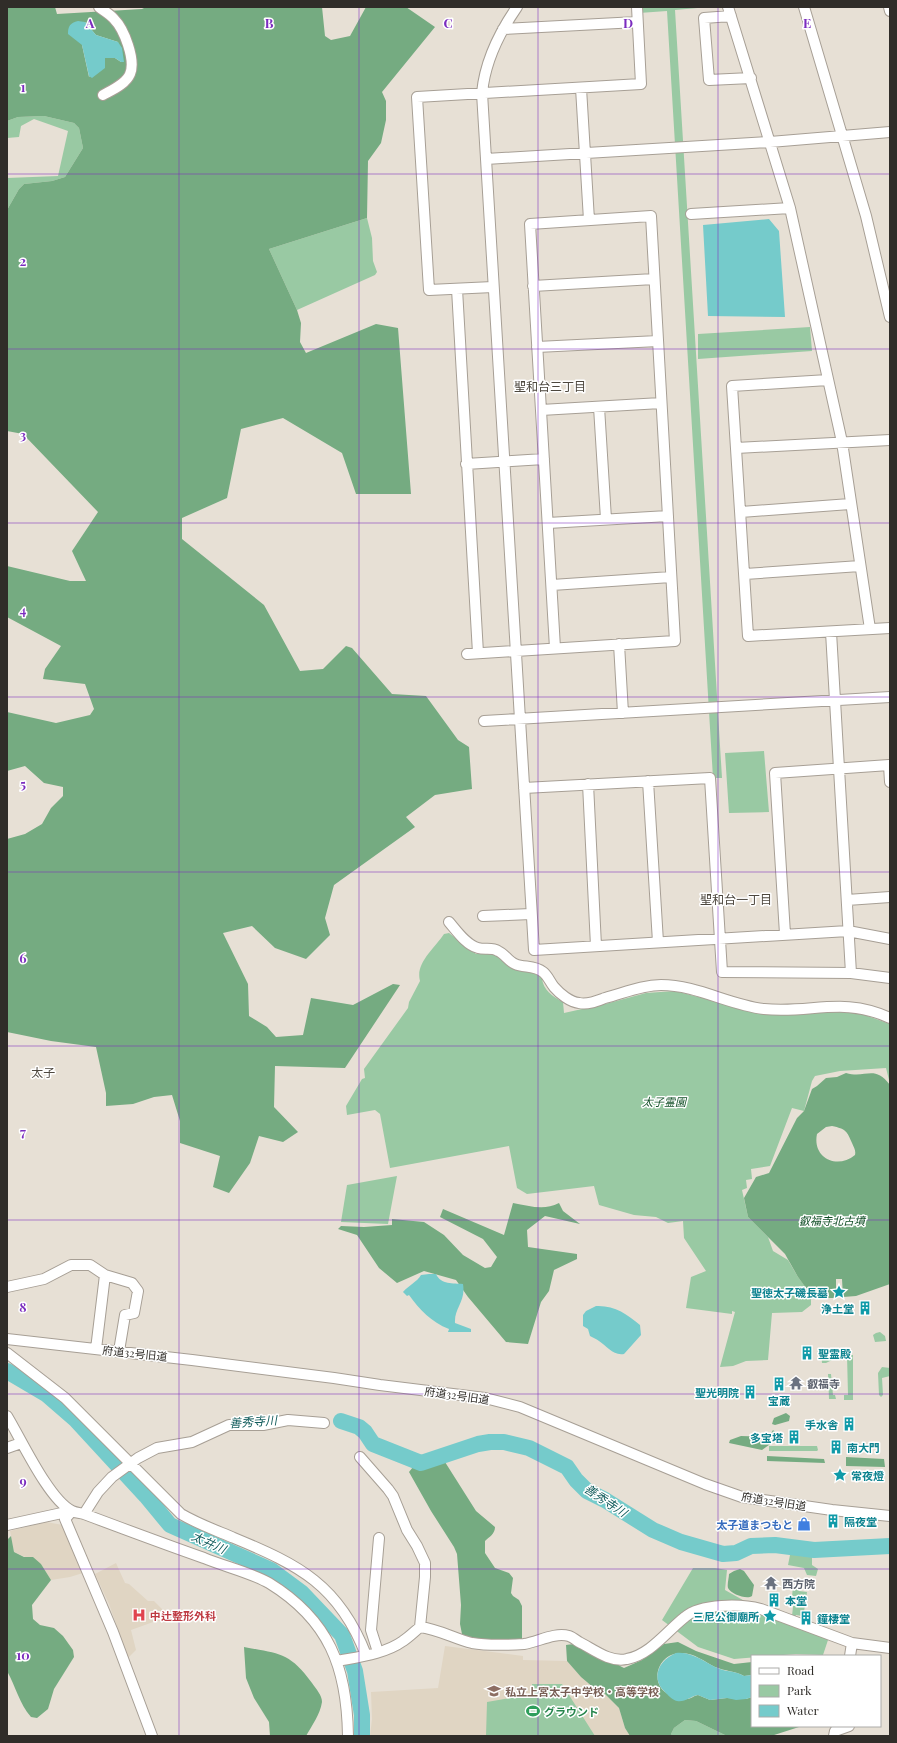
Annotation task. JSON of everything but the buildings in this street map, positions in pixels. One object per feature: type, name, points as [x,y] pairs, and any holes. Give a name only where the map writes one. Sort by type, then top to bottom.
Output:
[{"type":"street","points":[[99,7],[115,19],[127,42],[132,64],[130,75],[121,85],[103,95]]},
{"type":"street","points":[[517,7],[503,29],[487,67],[482,93],[503,462],[534,950],[532,967]]},
{"type":"street","points":[[493,287],[428,290],[417,96],[641,84],[637,7]]},
{"type":"street","points":[[804,7],[866,216],[890,316]]},
{"type":"street","points":[[889,7],[890,11]]},
{"type":"street","points":[[751,78],[709,80],[704,18],[729,11],[751,78],[790,208],[842,442],[850,504],[870,629]]},
{"type":"street","points":[[503,29],[637,22]]},
{"type":"street","points":[[581,88],[590,220]]},
{"type":"street","points":[[486,159],[770,142],[890,132]]},
{"type":"street","points":[[691,214],[790,208]]},
{"type":"street","points":[[467,654],[675,641],[651,216],[530,224],[555,648]]},
{"type":"street","points":[[533,286],[654,279]]},
{"type":"street","points":[[457,289],[478,653]]},
{"type":"street","points":[[537,347],[658,341]]},
{"type":"street","points":[[828,380],[732,386],[748,636],[890,628]]},
{"type":"street","points":[[541,410],[661,403]]},
{"type":"street","points":[[599,407],[606,519]]},
{"type":"street","points":[[736,448],[890,440]]},
{"type":"street","points":[[466,464],[544,459]]},
{"type":"street","points":[[741,512],[850,504]]},
{"type":"street","points":[[548,524],[668,516]]},
{"type":"street","points":[[745,574],[860,566]]},
{"type":"street","points":[[552,585],[671,577]]},
{"type":"street","points":[[831,632],[851,973]]},
{"type":"street","points":[[619,644],[623,713]]},
{"type":"street","points":[[484,721],[890,697]]},
{"type":"street","points":[[785,934],[774,773],[889,765],[890,782]]},
{"type":"street","points":[[524,788],[710,778],[722,972],[851,973],[890,978]]},
{"type":"street","points":[[648,781],[658,942]]},
{"type":"street","points":[[588,784],[596,946]]},
{"type":"street","points":[[847,900],[890,897]]},
{"type":"street","points":[[483,916],[531,914]]},
{"type":"street","points":[[448,922],[476,948],[497,950],[516,965],[532,967],[544,973],[561,993],[577,1003],[593,1002],[642,987],[662,985],[683,987],[764,1009],[830,1006],[855,1007],[872,1010],[890,1018]]},
{"type":"street","points":[[534,950],[848,931],[890,939]]},
{"type":"street","points":[[7,1287],[44,1279],[71,1265],[90,1265],[105,1275],[132,1283],[138,1291],[134,1313],[125,1315],[119,1352]]},
{"type":"street","points":[[96,1349],[105,1275]]},
{"type":"street","name":"府道32号旧道","points":[[7,1339],[485,1398],[520,1407],[705,1484],[742,1496],[832,1510],[890,1516]]},
{"type":"street","points":[[7,1353],[65,1398],[130,1465],[181,1514],[192,1521],[271,1554],[299,1568],[316,1581],[330,1594],[341,1608],[365,1656]]},
{"type":"street","points":[[7,1416],[21,1443],[54,1496],[72,1511],[84,1514],[268,1583],[308,1613],[321,1629],[339,1660],[346,1706],[348,1736]]},
{"type":"street","points":[[84,1514],[98,1492],[112,1477],[138,1458],[157,1448],[192,1442],[229,1425],[263,1425],[288,1420],[324,1423]]},
{"type":"street","points":[[7,1448],[21,1443]]},
{"type":"street","points":[[339,1660],[365,1656],[378,1652],[402,1642],[420,1627],[425,1563],[407,1530],[393,1496],[360,1457]]},
{"type":"street","points":[[7,1525],[72,1511]]},
{"type":"street","points":[[72,1511],[64,1519],[114,1632],[152,1736]]},
{"type":"street","points":[[378,1652],[371,1630],[379,1538]]},
{"type":"street","points":[[420,1627],[473,1643],[496,1646],[526,1644],[555,1636],[568,1636],[597,1652],[619,1660],[637,1656],[653,1645],[686,1616],[693,1612],[703,1608],[748,1606],[852,1643],[890,1648]]},
{"type":"street","points":[[850,1655],[852,1643]]},
{"type":"street","points":[[834,1736],[835,1731],[846,1727]]},
{"type":"shaded area","points":[[46,1522],[63,1525],[86,1572],[70,1577],[51,1580],[41,1564],[14,1552],[10,1531]]},
{"type":"shaded area","name":"中辻整形外科","points":[[116,1563],[125,1583],[129,1584],[148,1601],[154,1601],[163,1610],[167,1621],[156,1621],[131,1630],[136,1650],[128,1658],[109,1604],[95,1574]]},
{"type":"shaded area","name":"私立上宮太子中学校・高等学校","points":[[445,1646],[523,1656],[523,1660],[567,1661],[581,1677],[594,1688],[600,1689],[619,1708],[625,1728],[630,1736],[370,1736],[372,1719],[371,1692],[438,1688]]},
{"type":"green space","points":[[7,7],[55,7],[57,14],[142,9],[146,7],[322,7],[325,36],[331,40],[350,36],[366,7],[406,7],[435,27],[382,92],[386,101],[386,120],[381,143],[368,161],[367,218],[269,249],[297,310],[301,323],[300,342],[306,353],[376,324],[398,328],[411,494],[356,494],[342,453],[283,418],[241,429],[227,498],[182,518],[182,539],[264,605],[300,671],[323,669],[346,646],[352,648],[392,694],[426,696],[458,740],[469,747],[472,789],[435,795],[406,817],[415,827],[334,885],[325,918],[330,935],[306,959],[275,948],[252,926],[223,933],[248,984],[249,1016],[267,1027],[276,1037],[303,1035],[311,998],[353,1005],[393,984],[400,985],[345,1068],[275,1066],[274,1107],[298,1132],[283,1142],[259,1136],[250,1163],[229,1193],[213,1187],[220,1156],[180,1143],[180,1121],[172,1095],[154,1097],[133,1104],[106,1106],[106,1093],[96,1047],[51,1041],[7,1032],[7,839],[25,834],[42,824],[51,808],[63,796],[63,787],[44,783],[25,766],[7,771],[7,712],[56,723],[90,715],[94,709],[85,684],[43,679],[45,669],[61,646],[7,617],[7,566],[70,581],[86,581],[72,551],[98,512],[23,434],[7,431],[7,210],[19,189],[24,184],[52,181],[65,177],[83,148],[79,128],[74,123],[44,116],[18,117],[7,121]],"holes":[[[85,22],[96,35],[118,42],[121,62],[115,58],[105,58],[89,77],[82,45]]]},
{"type":"green space","points":[[639,7],[709,7],[675,10],[722,778],[713,778],[667,11],[639,13]]},
{"type":"green space","points":[[44,116],[74,123],[79,128],[83,148],[65,177],[52,181],[24,184],[19,189],[7,210],[7,178],[58,176],[68,131],[34,119],[21,126],[19,137],[7,138],[7,121],[18,117]]},
{"type":"green space","points":[[367,218],[372,238],[373,261],[377,272],[375,275],[297,310],[269,249]]},
{"type":"green space","points":[[810,327],[812,351],[698,359],[698,334]]},
{"type":"green space","points":[[764,751],[769,812],[729,813],[725,753]]},
{"type":"green space","name":"太子霊園","points":[[449,933],[476,954],[490,952],[513,968],[538,975],[542,978],[546,989],[563,1002],[564,1013],[646,993],[675,991],[714,1001],[859,1013],[890,1024],[890,1084],[886,1068],[840,1071],[815,1076],[812,1081],[804,1111],[792,1108],[770,1166],[751,1169],[752,1179],[746,1180],[747,1188],[742,1190],[748,1217],[768,1237],[773,1251],[788,1260],[798,1277],[811,1294],[811,1305],[802,1312],[772,1313],[768,1360],[746,1361],[733,1366],[720,1367],[735,1312],[732,1311],[732,1314],[686,1308],[691,1277],[706,1271],[684,1238],[683,1221],[668,1223],[656,1217],[634,1215],[599,1205],[594,1186],[527,1194],[517,1188],[509,1146],[390,1168],[380,1114],[375,1110],[347,1115],[346,1106],[362,1079],[365,1078],[364,1069],[408,1008],[409,1002],[420,981],[419,974],[423,962],[444,934]]},
{"type":"green space","name":"叡福寺北古墳","points":[[846,1073],[870,1073],[879,1075],[890,1085],[890,1284],[856,1296],[843,1297],[842,1279],[836,1279],[836,1298],[823,1298],[812,1296],[798,1277],[785,1254],[748,1217],[744,1198],[756,1177],[769,1173],[797,1118],[804,1111],[812,1089],[826,1078],[837,1077]],"holes":[[[826,1127],[837,1127],[847,1133],[855,1152],[855,1155],[841,1161],[827,1159],[818,1150],[816,1142],[817,1134]]]},
{"type":"green space","points":[[397,1176],[388,1224],[341,1222],[347,1185]]},
{"type":"green space","points":[[513,1203],[548,1207],[559,1203],[563,1211],[580,1224],[545,1216],[527,1230],[528,1247],[577,1254],[577,1259],[554,1270],[549,1291],[541,1302],[528,1344],[506,1342],[468,1297],[456,1280],[424,1271],[397,1283],[379,1268],[357,1235],[338,1229],[341,1226],[364,1227],[392,1225],[392,1219],[424,1222],[444,1235],[463,1255],[485,1268],[491,1267],[497,1257],[483,1239],[440,1217],[443,1209],[504,1235]]},
{"type":"green space","points":[[880,1332],[885,1336],[886,1341],[875,1342],[873,1335]]},
{"type":"green space","points":[[835,1351],[834,1359],[826,1363],[822,1363],[821,1352]]},
{"type":"green space","points":[[847,1355],[853,1355],[853,1400],[844,1400],[844,1395],[848,1395]]},
{"type":"green space","points":[[882,1367],[890,1368],[890,1376],[882,1378],[883,1395],[881,1397],[879,1395],[878,1373]]},
{"type":"green space","points":[[828,1374],[831,1374],[833,1395],[835,1395],[836,1399],[829,1399]]},
{"type":"green space","points":[[786,1413],[790,1416],[789,1421],[775,1425],[772,1424],[774,1418]]},
{"type":"green space","points":[[773,1430],[777,1434],[773,1442],[762,1450],[729,1443],[730,1440],[741,1436],[769,1437]]},
{"type":"green space","points":[[769,1446],[817,1446],[818,1450],[769,1451]]},
{"type":"green space","points":[[767,1456],[824,1459],[825,1463],[767,1461]]},
{"type":"green space","points":[[846,1457],[884,1459],[885,1467],[846,1466]]},
{"type":"green space","points":[[431,1462],[445,1462],[476,1511],[495,1527],[493,1533],[485,1541],[485,1553],[495,1568],[509,1573],[513,1578],[511,1593],[519,1600],[522,1606],[522,1642],[468,1638],[462,1634],[460,1624],[461,1605],[457,1554],[409,1472],[413,1467]]},
{"type":"green space","points":[[11,1536],[14,1552],[24,1557],[33,1557],[41,1564],[51,1580],[32,1605],[33,1619],[40,1625],[54,1628],[63,1636],[73,1650],[74,1657],[54,1689],[48,1709],[37,1718],[31,1717],[27,1712],[7,1671],[7,1540]]},
{"type":"green space","points":[[791,1550],[812,1554],[812,1565],[818,1569],[816,1576],[807,1575],[804,1568],[788,1565]]},
{"type":"green space","points":[[693,1568],[715,1568],[727,1570],[725,1590],[750,1604],[829,1637],[823,1655],[751,1655],[751,1658],[734,1659],[698,1647],[662,1620]]},
{"type":"green space","points":[[740,1569],[744,1571],[754,1585],[752,1596],[750,1597],[743,1597],[728,1588],[729,1574]]},
{"type":"green space","points":[[793,1586],[799,1587],[799,1591],[807,1592],[802,1616],[792,1616],[794,1598],[792,1597]]},
{"type":"green space","points":[[678,1642],[696,1651],[734,1664],[751,1662],[751,1675],[744,1676],[715,1667],[691,1654],[673,1654],[666,1658],[661,1664],[658,1672],[660,1687],[666,1693],[684,1699],[690,1699],[698,1695],[710,1700],[727,1698],[746,1699],[751,1697],[751,1727],[799,1727],[771,1736],[727,1736],[696,1721],[685,1720],[674,1728],[671,1734],[673,1736],[630,1736],[625,1728],[619,1708],[600,1689],[594,1688],[581,1677],[567,1661],[566,1645],[574,1644],[596,1651],[624,1668],[642,1660],[664,1644]]},
{"type":"green space","points":[[244,1647],[275,1653],[290,1660],[297,1665],[320,1694],[322,1702],[320,1711],[306,1736],[270,1736],[269,1722],[254,1698],[246,1678]]},
{"type":"green space","name":"グラウンド","points":[[532,1684],[562,1684],[595,1736],[486,1736],[487,1702],[532,1694]]},
{"type":"green space","points":[[685,1720],[696,1721],[727,1736],[673,1736],[671,1734],[674,1728]]},
{"type":"water","points":[[78,21],[85,22],[96,35],[118,42],[122,48],[124,62],[121,62],[115,58],[105,58],[105,68],[92,78],[89,76],[82,45],[68,34],[70,25]]},
{"type":"water","points":[[769,219],[779,231],[785,317],[708,316],[703,225]]},
{"type":"water","points":[[436,1274],[438,1278],[444,1282],[463,1284],[463,1296],[456,1313],[455,1323],[471,1329],[471,1332],[448,1332],[449,1329],[431,1319],[417,1306],[409,1295],[407,1296],[403,1292],[421,1275]]},
{"type":"water","points":[[596,1306],[609,1307],[620,1311],[640,1325],[641,1335],[624,1354],[617,1354],[610,1350],[598,1340],[590,1336],[588,1329],[583,1326],[583,1315],[586,1311]]},
{"type":"water","points":[[676,1653],[688,1654],[723,1670],[738,1673],[744,1676],[751,1675],[751,1697],[736,1700],[727,1698],[710,1700],[698,1695],[682,1701],[673,1700],[660,1687],[657,1675],[661,1665],[670,1656]]},
{"type":"waterway","name":"太井川","points":[[7,1371],[46,1394],[76,1420],[146,1496],[170,1525],[271,1570],[302,1593],[342,1635],[355,1671],[362,1715],[362,1736]]},
{"type":"waterway","name":"善秀寺川","points":[[341,1421],[359,1427],[365,1432],[373,1444],[421,1463],[478,1444],[490,1442],[504,1442],[529,1448],[567,1467],[576,1480],[587,1491],[605,1500],[653,1530],[681,1542],[723,1554],[736,1553],[751,1546],[775,1545],[814,1550],[890,1546]]},
{"type":"place","name":"聖徳太子磯長墓","points":[[839,1292]]},
{"type":"place","name":"浄土堂","points":[[865,1308]]},
{"type":"place","name":"聖霊殿","points":[[807,1353]]},
{"type":"place","name":"叡福寺","points":[[796,1383]]},
{"type":"place","name":"宝蔵","points":[[779,1384]]},
{"type":"place","name":"聖光明院","points":[[750,1392]]},
{"type":"place","name":"手水舎","points":[[849,1424]]},
{"type":"place","name":"多宝塔","points":[[794,1437]]},
{"type":"place","name":"南大門","points":[[836,1447]]},
{"type":"place","name":"常夜燈","points":[[840,1475]]},
{"type":"place","name":"隔夜堂","points":[[833,1521]]},
{"type":"place","name":"太子道まつもと","points":[[804,1524]]},
{"type":"place","name":"西方院","points":[[771,1583]]},
{"type":"place","name":"本堂","points":[[774,1600]]},
{"type":"place","name":"中辻整形外科","points":[[139,1615]]},
{"type":"place","name":"三尼公御廟所","points":[[770,1616]]},
{"type":"place","name":"鐘棲堂","points":[[806,1618]]},
{"type":"place","name":"私立上宮太子中学校・高等学校","points":[[494,1691]]},
{"type":"place","name":"グラウンド","points":[[533,1711]]},
{"type":"district","name":"聖和台三丁目","points":[[550,386]]},
{"type":"district","name":"聖和台一丁目","points":[[736,899]]},
{"type":"district","name":"太子","points":[[43,1072]]}]
